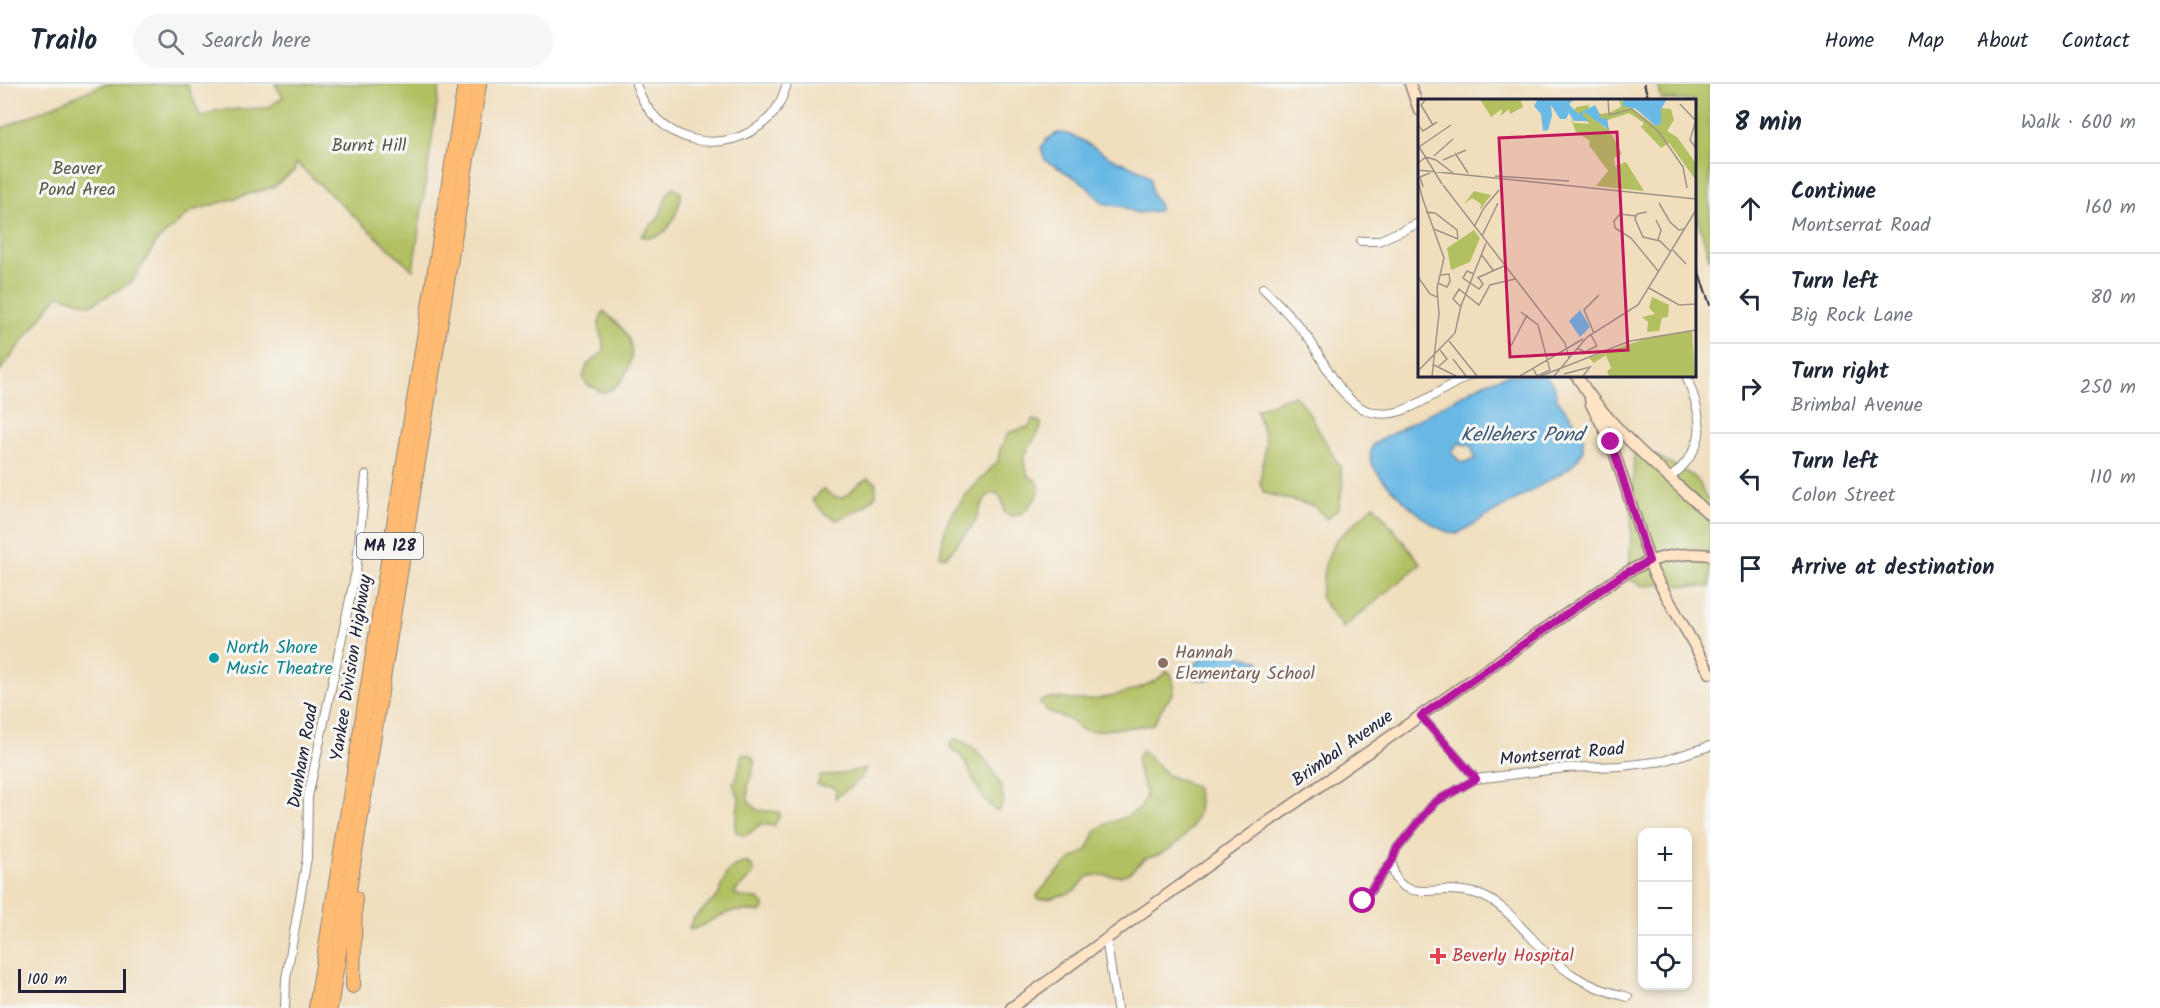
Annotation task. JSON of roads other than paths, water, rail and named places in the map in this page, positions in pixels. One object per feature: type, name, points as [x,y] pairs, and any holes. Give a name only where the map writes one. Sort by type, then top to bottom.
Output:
[{"type":"highway","name":"Yankee Division Highway","points":[[316,1008],[465,84]]},
{"type":"highway","name":"Yankee Division Highway","points":[[330,1008],[479,84]]},
{"type":"highway","points":[[353,986],[357,838]]},
{"type":"main road","points":[[1410,84],[1418,107]]},
{"type":"main road","points":[[1577,376],[1590,398],[1610,422],[1710,515]]},
{"type":"main road","points":[[1590,398],[1611,442],[1653,572],[1710,673]]},
{"type":"main road","points":[[1617,460],[1620,452],[1632,443]]},
{"type":"main road","name":"Brimbal Avenue","points":[[1011,1008],[1106,938],[1622,575],[1649,561],[1681,553],[1710,555]]},
{"type":"street","points":[[636,84],[648,110],[674,133],[690,140],[711,141],[748,134],[759,126],[772,116],[787,84]]},
{"type":"street","points":[[1361,241],[1378,241],[1418,223]]},
{"type":"street","points":[[1263,288],[1301,329],[1346,395],[1363,410],[1374,413],[1401,411],[1469,376]]},
{"type":"street","points":[[1670,478],[1682,470],[1691,459],[1698,449],[1703,434],[1703,421],[1686,376]]},
{"type":"street","name":"Dunham Road","points":[[285,1008],[286,979],[307,858],[308,797],[356,572],[366,475]]},
{"type":"street","points":[[1421,716],[1476,779]]},
{"type":"street","name":"Montserrat Road","points":[[1363,901],[1392,861],[1397,848],[1435,802],[1476,779],[1565,768],[1621,766],[1663,761],[1710,746]]},
{"type":"street","points":[[1392,861],[1394,876],[1403,886],[1415,890],[1470,892],[1490,899],[1502,907],[1559,965],[1582,982],[1600,990],[1628,997]]},
{"type":"street","points":[[1106,938],[1117,1008]]},
{"type":"water","points":[[1057,133],[1079,139],[1105,155],[1136,168],[1150,177],[1152,194],[1160,209],[1136,213],[1124,207],[1103,203],[1082,182],[1045,160],[1041,148],[1046,140]]},
{"type":"water","name":"Kellehers Pond","points":[[1504,376],[1546,376],[1554,385],[1557,399],[1576,423],[1583,437],[1583,452],[1570,468],[1457,534],[1435,526],[1403,500],[1383,479],[1371,462],[1370,453],[1373,444],[1484,383]],"holes":[[[1458,443],[1471,446],[1475,459],[1460,462],[1452,453]]]},
{"type":"water","points":[[1226,652],[1260,661],[1257,669],[1227,671],[1208,680],[1195,679],[1189,673],[1204,658]]},
{"type":"railway","points":[[1644,84],[1649,99]]},
{"type":"railway","points":[[1695,261],[1710,305]]},
{"type":"place","name":"North Shore Music Theatre","points":[[214,658]]},
{"type":"place","name":"Hannah Elementary School","points":[[1163,663]]},
{"type":"place","name":"Beverly Hospital","points":[[1438,956]]},
{"type":"park label","name":"Burnt Hill","points":[[369,146]]},
{"type":"park label","name":"Beaver Pond Area","points":[[77,179]]}]
